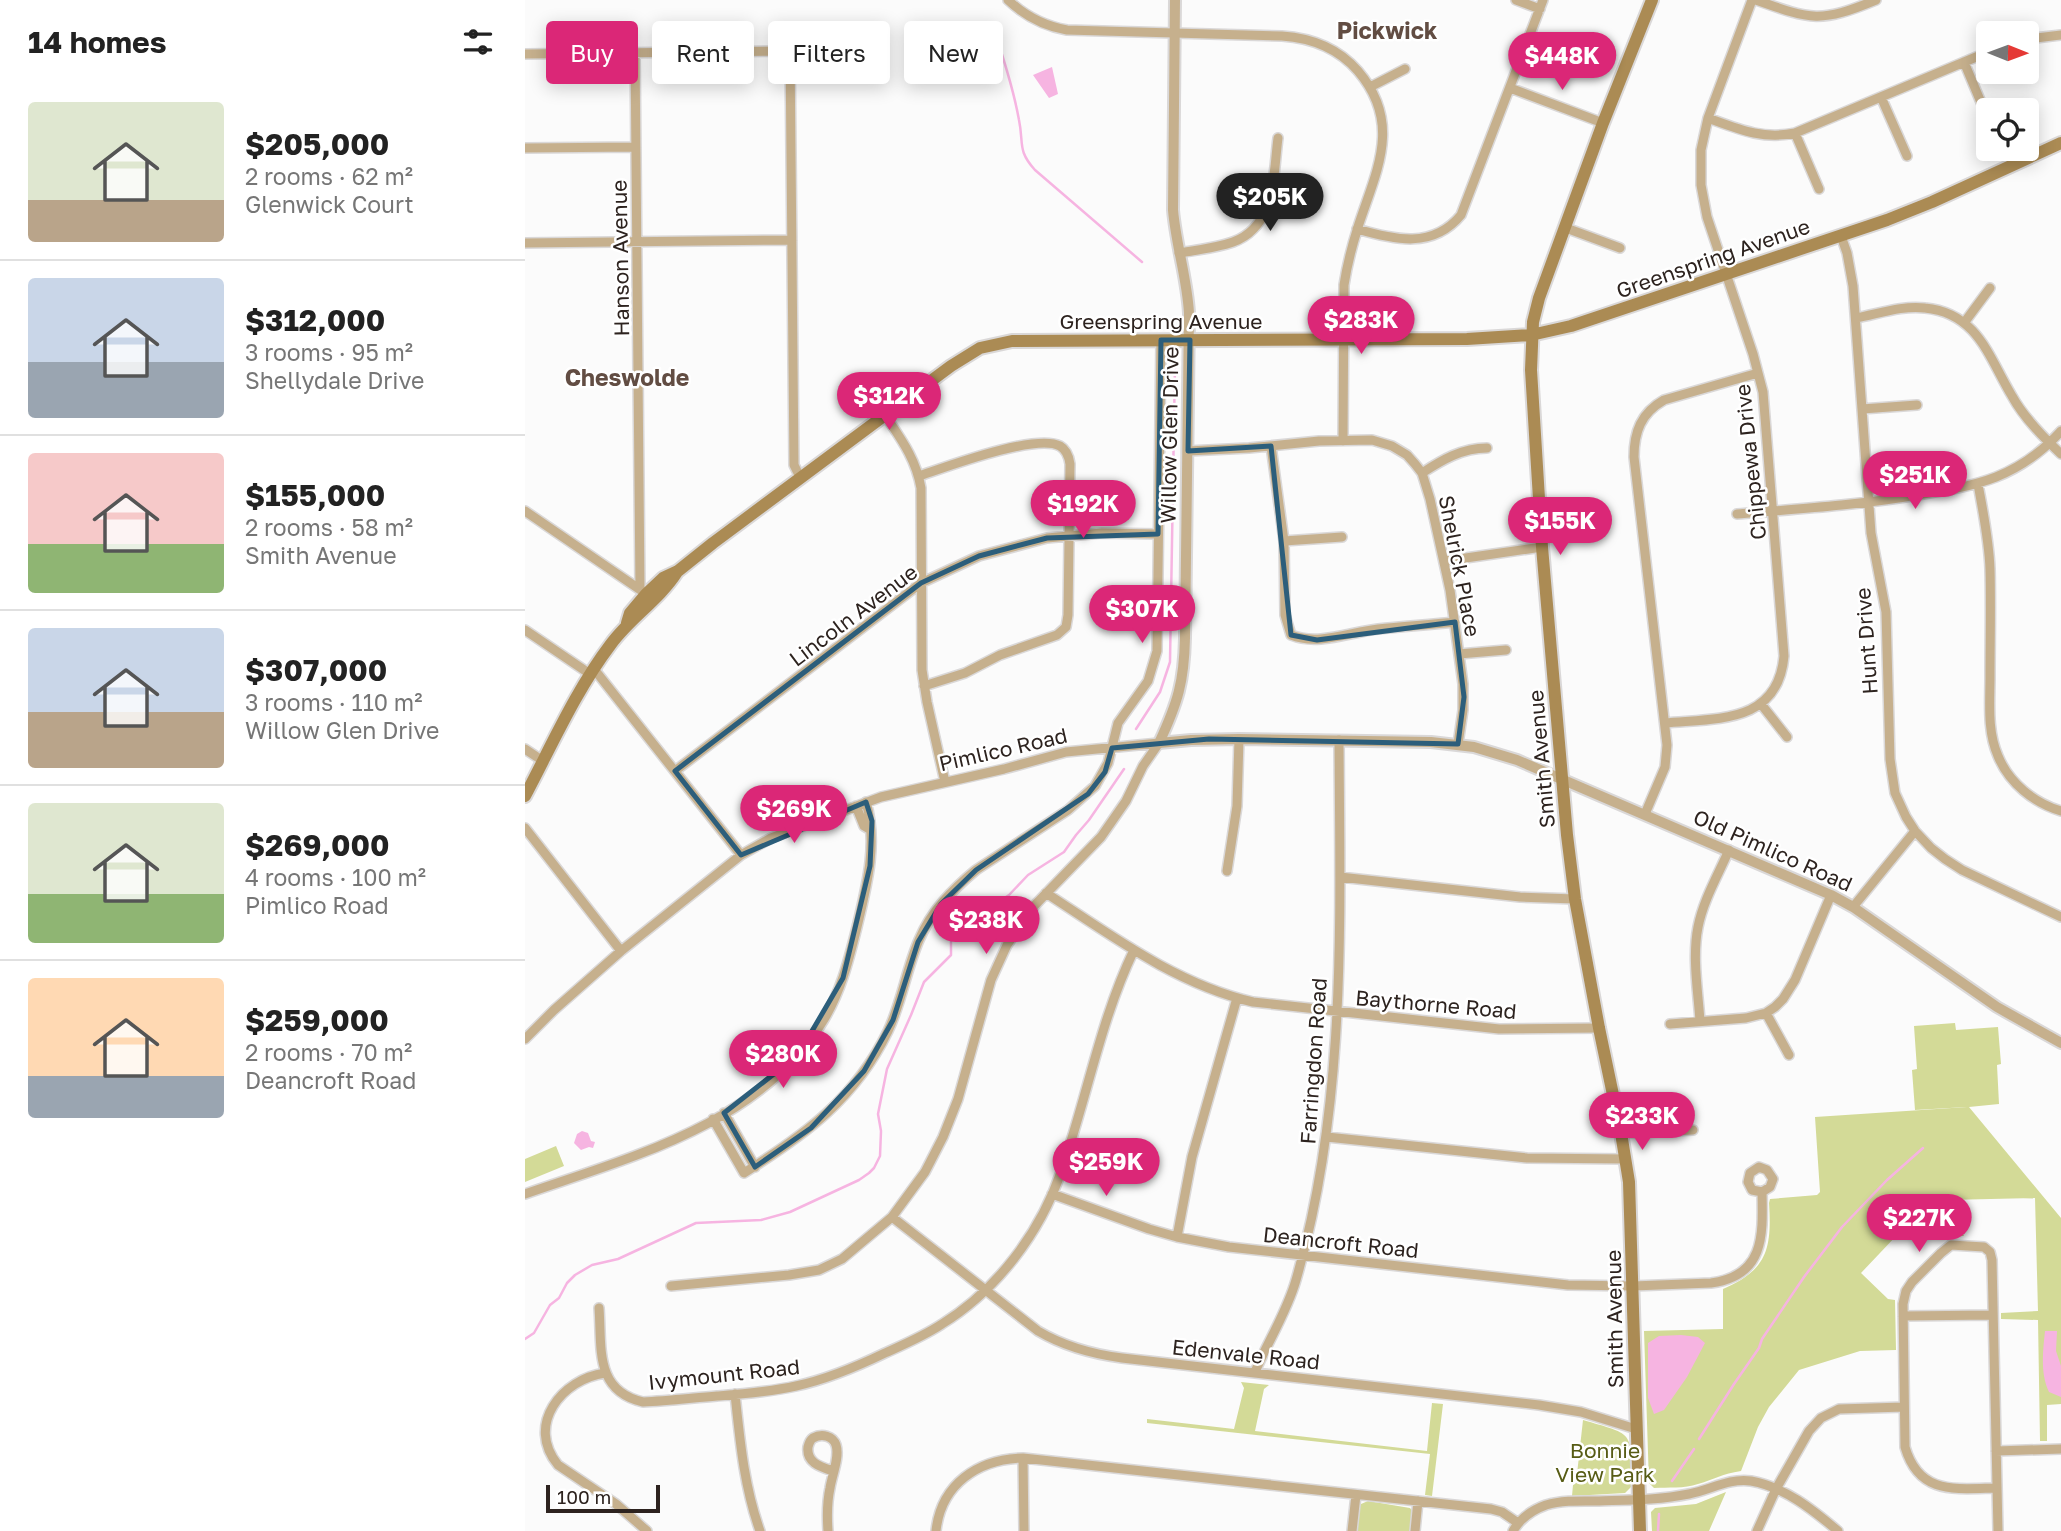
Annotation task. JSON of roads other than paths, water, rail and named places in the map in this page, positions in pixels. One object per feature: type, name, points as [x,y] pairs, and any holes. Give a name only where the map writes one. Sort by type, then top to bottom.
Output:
[{"type":"main road","name":"Smith Avenue","points":[[1640,1531],[1633,1286],[1626,1159],[1574,899],[1542,547],[1531,335],[1539,298],[1652,0]]},
{"type":"main road","name":"Greenspring Avenue","points":[[525,796],[592,671],[627,624],[637,616],[646,595],[669,585],[678,571],[800,477],[968,354],[994,344],[1012,341],[1467,339],[1531,335],[1580,323],[1915,210],[2061,143]]},
{"type":"street","points":[[1008,0],[1033,19],[1067,30],[1282,36],[1312,40],[1349,61],[1370,87],[1383,127],[1382,151],[1347,264],[1344,293],[1343,440]]},
{"type":"street","name":"Willow Glen Drive","points":[[1160,743],[1177,702],[1184,674],[1190,340],[1189,301],[1173,210],[1175,0]]},
{"type":"street","points":[[1357,229],[1394,239],[1416,239],[1437,234],[1454,223],[1467,205],[1542,4],[1516,0]]},
{"type":"street","points":[[1754,0],[1795,14],[1817,17],[1838,15],[1876,0]]},
{"type":"street","name":"Chippewa Drive","points":[[1754,0],[1708,118],[1701,150],[1700,185],[1707,217],[1758,373],[1766,414],[1784,656],[1776,688],[1761,704]]},
{"type":"street","points":[[2039,38],[2061,35]]},
{"type":"street","points":[[638,52],[790,51],[794,465],[800,477]]},
{"type":"street","points":[[525,54],[546,54]]},
{"type":"street","points":[[1708,118],[1747,133],[1783,136],[1976,57]]},
{"type":"street","points":[[1964,62],[1979,98]]},
{"type":"street","points":[[1370,87],[1405,69]]},
{"type":"street","name":"Hanson Avenue","points":[[635,84],[646,595]]},
{"type":"street","points":[[1510,88],[1603,124]]},
{"type":"street","points":[[1881,97],[1907,156]]},
{"type":"street","points":[[1795,133],[1819,189]]},
{"type":"street","points":[[1179,253],[1235,241],[1260,223],[1268,205],[1278,138]]},
{"type":"street","points":[[525,148],[636,147]]},
{"type":"street","points":[[1566,228],[1620,248]]},
{"type":"street","name":"Hunt Drive","points":[[1841,236],[1850,268],[1856,318],[1868,503],[1886,611],[1891,770],[1895,793],[1915,831],[1931,848],[1962,870],[2061,917]]},
{"type":"street","points":[[525,243],[792,240]]},
{"type":"street","points":[[1964,323],[1990,288]]},
{"type":"street","points":[[1856,318],[1923,307],[1943,311],[1964,323],[1982,342],[2017,404],[2061,454]]},
{"type":"street","name":"Willow Glen Drive","points":[[713,1119],[744,1173],[811,1128],[840,1100],[864,1071],[893,1020],[918,942],[941,904],[977,870],[1088,794],[1105,772],[1118,723],[1148,681],[1155,660],[1161,340]]},
{"type":"street","points":[[1645,814],[1665,767],[1667,745],[1634,457],[1636,433],[1647,413],[1664,400],[1758,373]]},
{"type":"street","points":[[1862,409],[1917,405]]},
{"type":"street","points":[[884,415],[912,456],[919,476],[924,686],[946,782]]},
{"type":"street","points":[[1737,513],[1868,503],[1978,484],[2013,469],[2061,431]]},
{"type":"street","name":"Shelrick Place","points":[[1188,451],[1372,440],[1392,446],[1407,456],[1422,473],[1445,561],[1464,697],[1458,744]]},
{"type":"street","points":[[919,476],[987,454],[1045,443],[1065,450],[1070,464],[1066,627],[1057,635],[1000,655],[965,673],[924,686]]},
{"type":"street","points":[[1271,446],[1284,541],[1285,615],[1291,635],[1317,640],[1380,629],[1455,622]]},
{"type":"street","points":[[1422,473],[1466,450],[1487,448]]},
{"type":"street","points":[[1978,484],[1990,567],[1990,713],[1993,741],[2002,766],[2020,788],[2044,805],[2061,811]]},
{"type":"street","points":[[525,511],[646,595]]},
{"type":"street","name":"Lincoln Avenue","points":[[675,771],[921,583],[979,556],[1026,543],[1069,535],[1158,534]]},
{"type":"street","points":[[1284,541],[1342,537]]},
{"type":"street","points":[[1445,561],[1542,547]]},
{"type":"street","points":[[525,631],[592,671],[741,855]]},
{"type":"street","points":[[1459,654],[1506,650]]},
{"type":"street","points":[[1665,723],[1734,716],[1744,714],[1761,704],[1787,737]]},
{"type":"street","points":[[1227,872],[1237,806],[1239,739]]},
{"type":"street","name":"Pimlico Road","points":[[525,1039],[572,993],[621,951],[741,855],[771,838],[881,797],[1066,752],[1239,739],[1402,740],[1458,744],[1506,756],[1563,781]]},
{"type":"street","name":"Farringdon Road","points":[[1255,1372],[1291,1294],[1303,1255],[1327,1137],[1334,1080],[1337,1012],[1339,740]]},
{"type":"street","points":[[671,1286],[819,1270],[842,1259],[892,1217],[925,1172],[943,1137],[958,1098],[991,980],[1003,953],[1025,917],[1101,836],[1126,801],[1143,766],[1160,743]]},
{"type":"street","points":[[525,748],[544,761]]},
{"type":"street","name":"Old Pimlico Road","points":[[1563,781],[1831,895],[1853,907],[1997,1007],[2061,1043]]},
{"type":"street","points":[[525,1194],[667,1143],[724,1113],[759,1090],[798,1055],[822,1022],[843,978],[869,881],[869,829],[872,821],[866,802]]},
{"type":"street","points":[[856,806],[869,829]]},
{"type":"street","points":[[525,828],[621,951]]},
{"type":"street","points":[[1853,907],[1915,831]]},
{"type":"street","points":[[1699,1021],[1697,929],[1729,850]]},
{"type":"street","points":[[1340,877],[1511,897],[1574,899]]},
{"type":"street","name":"Baythorne Road","points":[[1046,893],[1134,950],[1197,985],[1253,1002],[1499,1029],[1598,1028]]},
{"type":"street","points":[[1670,1024],[1746,1018],[1766,1013],[1775,1007],[1789,992],[1831,895]]},
{"type":"street","name":"Ivymount Road","points":[[605,1373],[609,1382],[622,1394],[643,1402],[795,1387],[858,1366],[926,1334],[962,1311],[1012,1261],[1031,1235],[1052,1194],[1114,994],[1134,950]]},
{"type":"street","points":[[1177,1237],[1192,1157],[1237,998]]},
{"type":"street","points":[[1766,1013],[1789,1055]]},
{"type":"street","points":[[724,1113],[755,1167]]},
{"type":"street","points":[[1621,1133],[1693,1130]]},
{"type":"street","points":[[1327,1137],[1527,1158],[1626,1159]]},
{"type":"street","name":"Deancroft Road","points":[[1052,1194],[1149,1229],[1229,1247],[1550,1283],[1633,1286],[1723,1282],[1744,1270],[1757,1252],[1761,1240],[1762,1192]]},
{"type":"street","name":"Edenvale Road","points":[[892,1217],[1038,1331],[1082,1351],[1122,1358],[1539,1405],[1581,1412],[1636,1429]]},
{"type":"street","points":[[1996,1488],[1941,1487],[1931,1483],[1918,1474],[1909,1461],[1905,1447],[1903,1304],[1906,1291],[1912,1282],[1951,1245],[1984,1247],[1990,1252],[1992,1260],[1998,1531]]},
{"type":"street","points":[[599,1308],[605,1373],[584,1378],[559,1398],[543,1420],[541,1440],[550,1457],[558,1465],[616,1504],[647,1531]]},
{"type":"street","points":[[1903,1316],[1993,1315]]},
{"type":"street","points":[[735,1394],[747,1488],[760,1531]]},
{"type":"street","points":[[1757,1531],[1776,1489],[1809,1431],[1821,1418],[1850,1407],[1903,1407]]},
{"type":"street","points":[[1996,1451],[2061,1449]]},
{"type":"street","points":[[936,1531],[940,1511],[946,1499],[965,1476],[997,1461],[1023,1458],[1491,1509],[1502,1512],[1515,1527],[1533,1511],[1552,1504],[1638,1500],[1689,1494],[1731,1481],[1750,1481],[1776,1489],[1803,1503],[1838,1531]]},
{"type":"street","points":[[1023,1458],[1024,1531]]},
{"type":"street","points":[[828,1531],[833,1471]]},
{"type":"street","points":[[1352,1531],[1356,1495]]},
{"type":"street","points":[[1415,1531],[1418,1501]]},
{"type":"waterway","points":[[1003,58],[1015,99],[1026,157],[1035,170],[1142,262]]},
{"type":"waterway","points":[[1136,729],[1160,692],[1170,662],[1175,362]]},
{"type":"waterway","points":[[525,1339],[534,1333],[567,1283],[592,1265],[618,1259],[696,1223],[761,1220],[790,1212],[869,1173],[880,1156],[881,1131],[878,1114],[887,1069],[924,982],[951,955],[951,934],[1009,895],[1028,875],[1064,852],[1124,769]]},
{"type":"waterway","points":[[1699,1439],[1759,1348],[1762,1339],[1842,1227],[1887,1180],[1923,1148]]},
{"type":"waterway","points":[[1672,1481],[1694,1449]]},
{"type":"waterway","points":[[1658,1531],[1659,1514]]},
{"type":"district","name":"Pickwick","points":[[1387,30]]},
{"type":"district","name":"Cheswolde","points":[[627,377]]},
{"type":"park label","name":"Bonnie View Park","points":[[1605,1462]]}]
